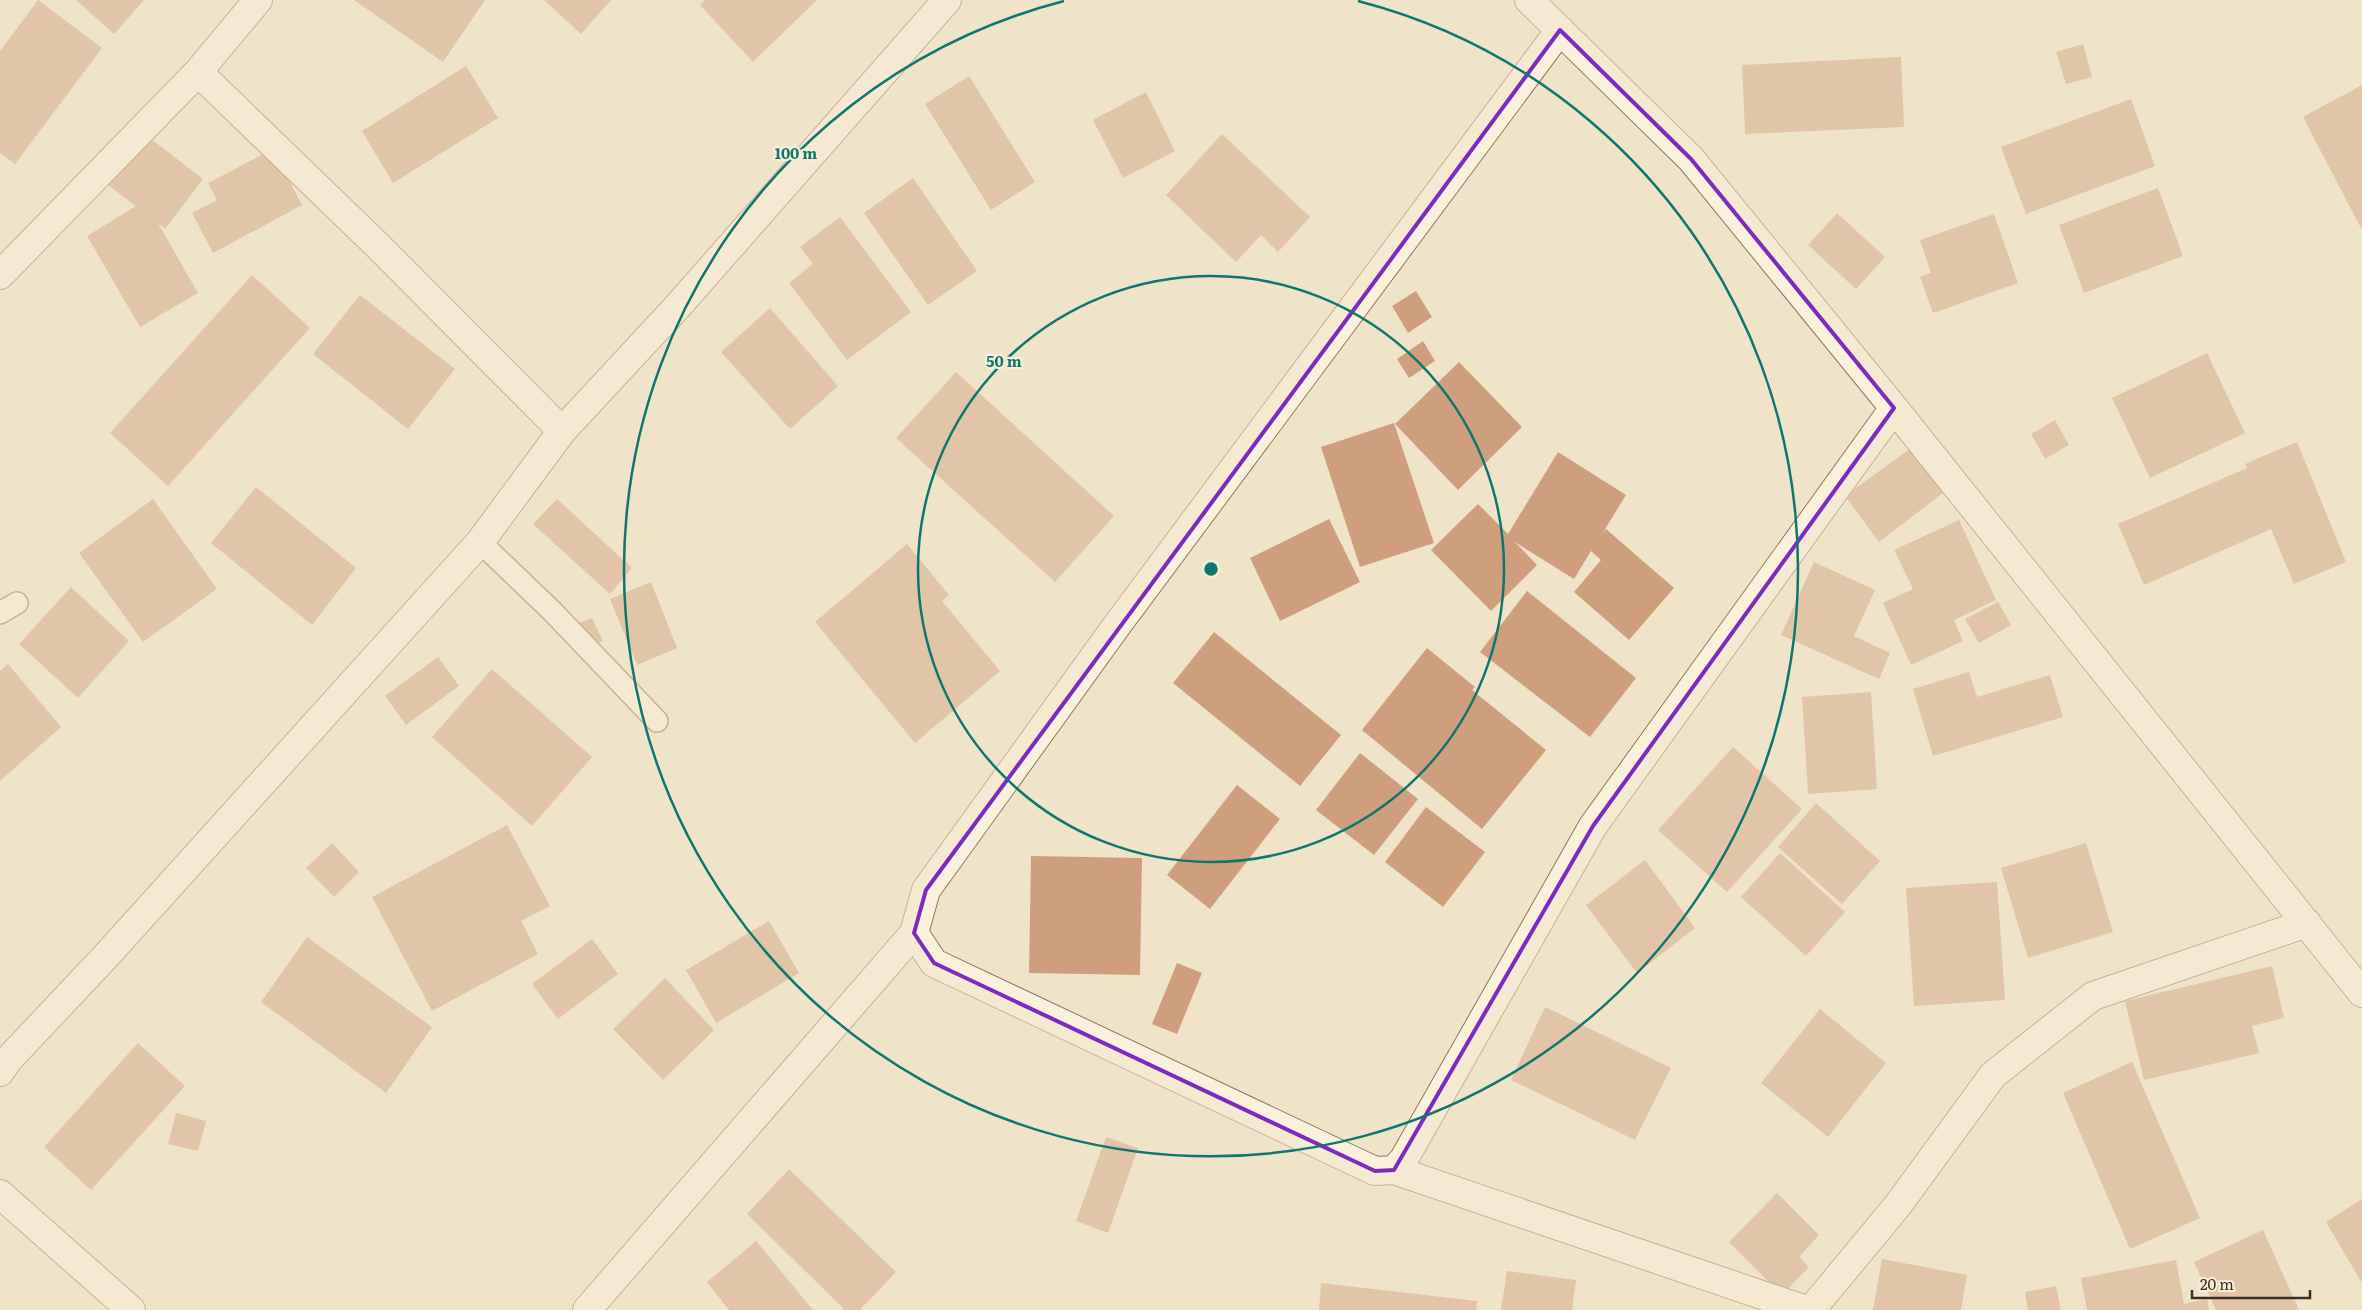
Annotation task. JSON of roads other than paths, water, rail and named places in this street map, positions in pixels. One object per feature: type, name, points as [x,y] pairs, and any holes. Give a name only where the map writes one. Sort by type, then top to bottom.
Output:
[{"type":"street","points":[[0,275],[198,72],[258,0]]},
{"type":"street","points":[[0,1072],[8,1060],[112,949],[480,542],[562,431],[678,306],[948,0]]},
{"type":"street","points":[[1528,0],[1691,159],[1894,408],[2362,993]]},
{"type":"street","points":[[587,1310],[914,933],[926,890],[1121,620],[1560,30]]},
{"type":"street","points":[[198,72],[376,244],[562,431]]},
{"type":"street","points":[[1394,1170],[1404,1159],[1593,826],[1894,408]]},
{"type":"street","points":[[1811,1310],[1898,1205],[1993,1075],[2093,996],[2307,923]]},
{"type":"street","points":[[914,933],[934,963],[1375,1171],[1394,1170],[1806,1310]]},
{"type":"street","points":[[0,1194],[131,1310]]},
{"type":"lane","points":[[480,542],[552,611],[657,721]]}]
